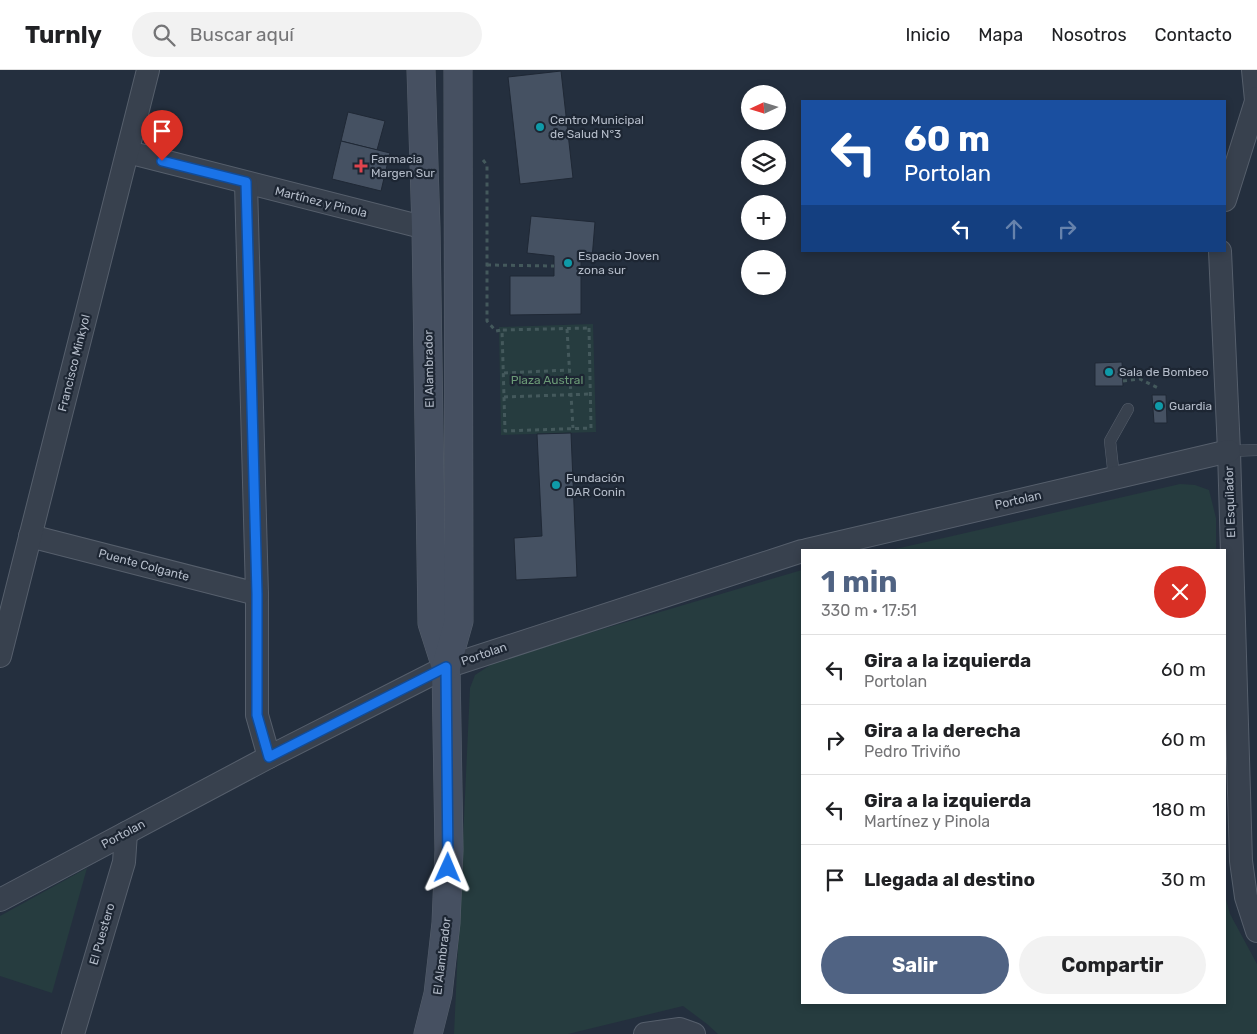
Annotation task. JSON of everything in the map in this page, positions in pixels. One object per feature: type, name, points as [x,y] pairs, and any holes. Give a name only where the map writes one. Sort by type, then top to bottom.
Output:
[{"type":"main road","name":"El Alambrador","points":[[421,70],[426,228],[432,623],[446,667]]},
{"type":"main road","name":"El Alambrador","points":[[428,1034],[438,994],[448,896],[446,667],[459,622],[458,70]]},
{"type":"street","name":"Francisco Minkyol","points":[[0,656],[148,70]]},
{"type":"street","points":[[1226,197],[1256,99],[1253,70]]},
{"type":"street","name":"Martínez y Pinola","points":[[128,152],[426,228]]},
{"type":"street","points":[[246,182],[257,594],[257,715],[269,757]]},
{"type":"street","name":"El Esquilador","points":[[1220,252],[1229,451],[1240,861],[1246,897],[1257,931]]},
{"type":"street","name":"Portolan","points":[[811,549],[1229,451]]},
{"type":"street","name":"Puente Colgante","points":[[30,536],[257,594]]},
{"type":"street","name":"Portolan","points":[[0,900],[269,757],[446,667],[801,551]]},
{"type":"street","name":"El Puestero","points":[[73,1034],[124,862],[126,833]]},
{"type":"street","points":[[645,1034],[680,1029],[694,1034]]},
{"type":"lane","points":[[1114,477],[1110,441],[1128,409]]},
{"type":"lane","points":[[1229,451],[1257,450]]},
{"type":"path","points":[[481,156],[487,165],[487,321],[496,331],[502,330],[590,328],[591,428],[505,430],[502,330]]},
{"type":"path","points":[[487,265],[554,266]]},
{"type":"path","points":[[567,329],[573,428]]},
{"type":"path","points":[[504,373],[570,370]]},
{"type":"path","points":[[1123,381],[1140,379],[1160,389]]},
{"type":"path","points":[[504,397],[591,394]]},
{"type":"green space","name":"Plaza Austral","points":[[593,324],[596,432],[501,435],[499,327]]},
{"type":"green space","points":[[1180,484],[1195,485],[1209,490],[1216,518],[1216,549],[895,549]]},
{"type":"green space","points":[[801,570],[801,1004],[1226,1004],[1226,900],[1230,914],[1257,964],[1257,1034],[718,1034],[683,1006],[568,1034],[454,1034],[470,688],[475,675],[498,660]]},
{"type":"green space","points":[[87,868],[52,993],[0,976],[0,916]]},
{"type":"building","name":"Centro Municipal de Salud N°3","points":[[561,71],[573,178],[520,184],[508,77]]},
{"type":"building","points":[[348,112],[385,121],[377,150],[341,141]]},
{"type":"building","name":"Farmacia Margen Sur","points":[[341,141],[390,153],[381,191],[332,179]]},
{"type":"building","name":"Espacio Joven zona sur","points":[[531,216],[595,222],[592,259],[581,258],[581,314],[510,315],[510,276],[554,276],[554,256],[527,253]]},
{"type":"building","name":"Sala de Bombeo","points":[[1122,362],[1123,386],[1095,386],[1095,363]]},
{"type":"building","name":"Guardia","points":[[1152,395],[1166,395],[1167,423],[1154,423]]},
{"type":"building","name":"Fundación DAR Conin","points":[[571,433],[577,577],[516,580],[514,538],[542,536],[537,434]]},
{"type":"place","name":"Centro Municipal de Salud N°3","points":[[540,127]]},
{"type":"place","name":"Farmacia Margen Sur","points":[[361,166]]},
{"type":"place","name":"Espacio Joven zona sur","points":[[568,263]]},
{"type":"place","name":"Sala de Bombeo","points":[[1109,372]]},
{"type":"place","name":"Guardia","points":[[1159,406]]},
{"type":"place","name":"Fundación DAR Conin","points":[[556,485]]},
{"type":"route","points":[[162,161],[246,182],[257,594],[257,715],[269,757],[446,667],[448,868]]}]
